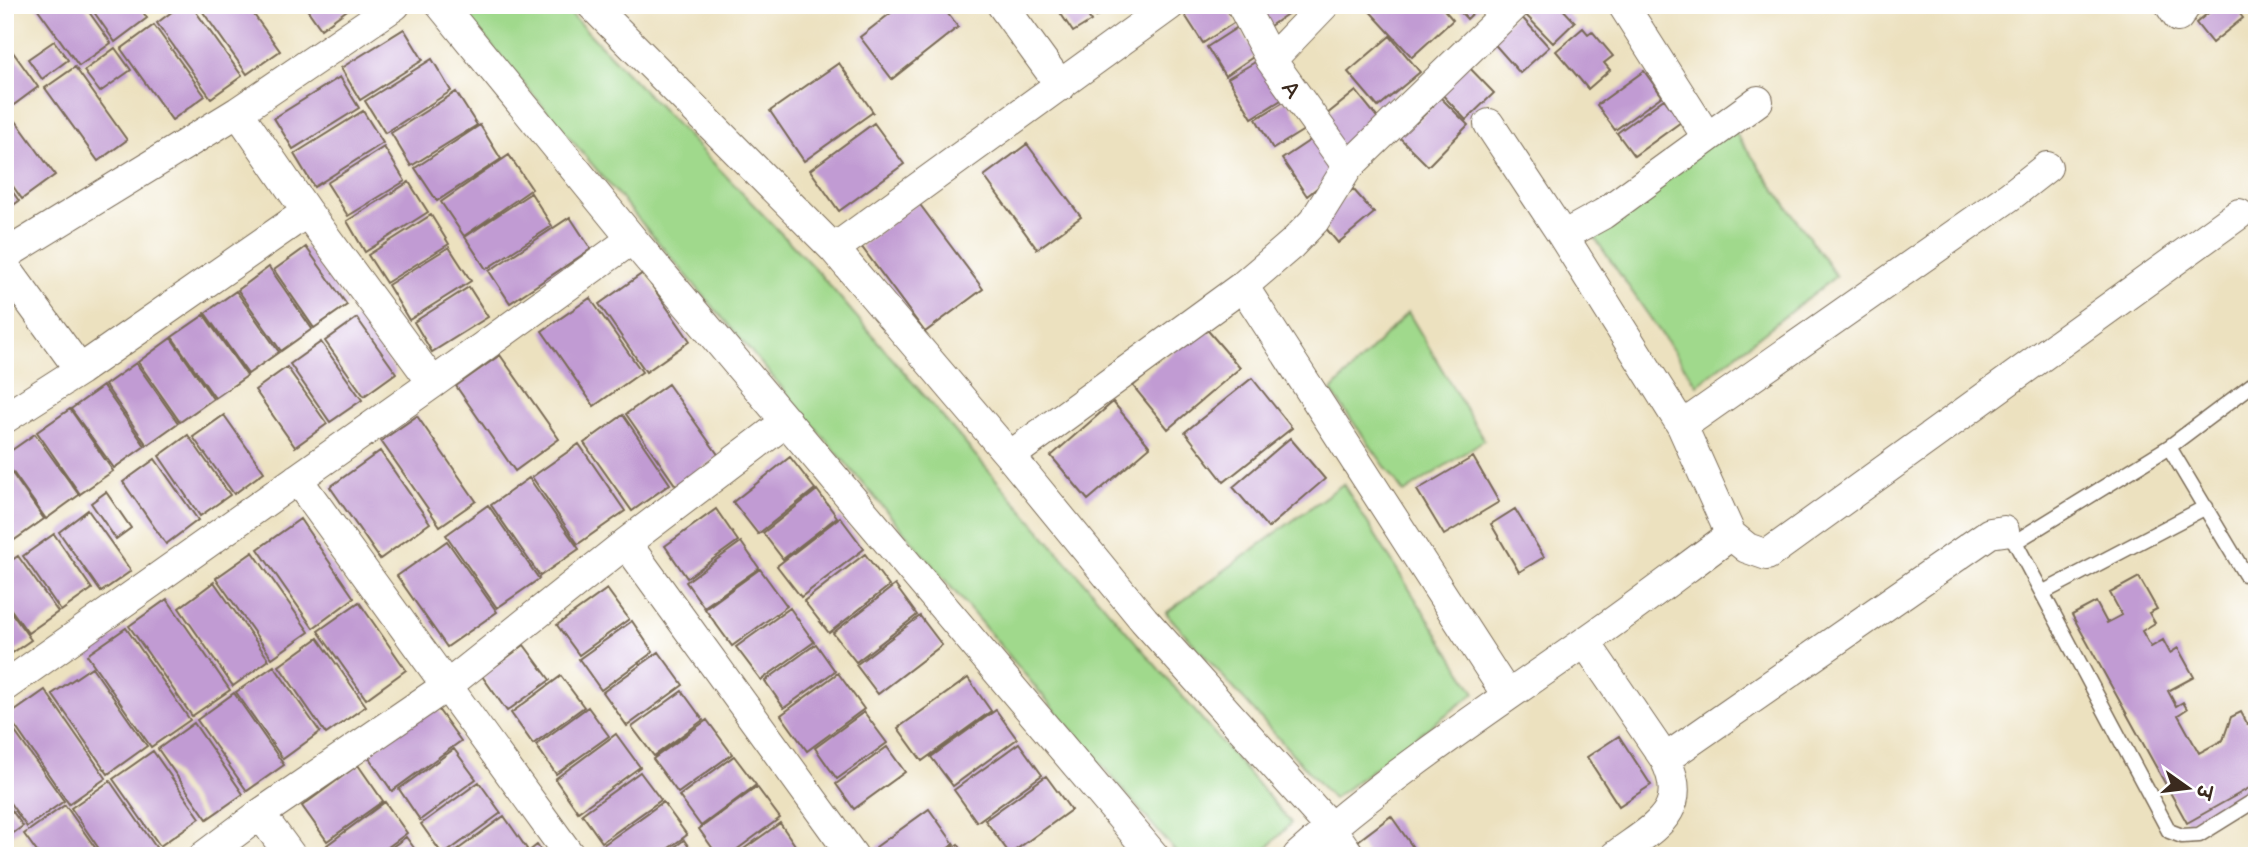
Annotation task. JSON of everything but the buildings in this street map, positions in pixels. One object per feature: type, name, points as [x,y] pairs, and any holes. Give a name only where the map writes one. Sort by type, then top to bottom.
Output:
[{"type":"street","points":[[5,255],[238,112],[395,5]]},
{"type":"street","points":[[441,5],[632,239],[1154,856]]},
{"type":"street","points":[[592,5],[834,249],[1010,456],[1144,620],[1330,827],[1350,856]]},
{"type":"street","points":[[1002,5],[1061,86]]},
{"type":"street","points":[[834,249],[1170,5]]},
{"type":"street","name":"A","points":[[1242,5],[1271,60],[1348,167]]},
{"type":"street","points":[[1271,60],[1324,5]]},
{"type":"street","points":[[1010,456],[1243,285],[1292,244],[1314,221],[1348,167],[1515,5]]},
{"type":"street","points":[[1623,5],[1707,137]]},
{"type":"street","points":[[2170,5],[2178,17],[2186,5]]},
{"type":"street","points":[[1563,236],[1603,214],[1758,101]]},
{"type":"street","points":[[238,112],[307,212],[433,383]]},
{"type":"street","points":[[1489,124],[1682,426],[1731,536],[1747,548],[1767,555],[2239,214]]},
{"type":"street","points":[[1682,426],[2010,196],[2047,167]]},
{"type":"street","points":[[5,418],[80,370],[307,212]]},
{"type":"street","points":[[5,686],[632,239]]},
{"type":"street","points":[[5,267],[80,370]]},
{"type":"street","points":[[1243,285],[1507,695]]},
{"type":"street","points":[[204,856],[260,814],[448,685],[787,421]]},
{"type":"street","points":[[297,478],[570,856]]},
{"type":"street","points":[[1665,760],[1990,533],[2010,537]]},
{"type":"street","points":[[1298,856],[1330,827],[1507,695],[1731,536]]},
{"type":"street","points":[[626,544],[853,856]]},
{"type":"street","points":[[1585,642],[1665,760],[1674,778],[1674,802],[1664,819],[1615,856]]},
{"type":"street","points":[[260,814],[291,856]]},
{"type":"lane","points":[[2257,381],[2169,447],[2010,537],[2169,831],[2182,836],[2199,835],[2257,799]]},
{"type":"lane","points":[[2169,447],[2245,574],[2257,581]]},
{"type":"lane","points":[[2042,593],[2206,507]]},
{"type":"green space","points":[[457,5],[562,5],[818,272],[1291,823],[1260,856],[1179,856]]},
{"type":"green space","points":[[1730,125],[1836,276],[1697,385],[1592,234]]},
{"type":"green space","points":[[1408,312],[1484,440],[1404,493],[1331,391]]},
{"type":"green space","points":[[1343,484],[1475,693],[1333,799],[1166,613]]}]
